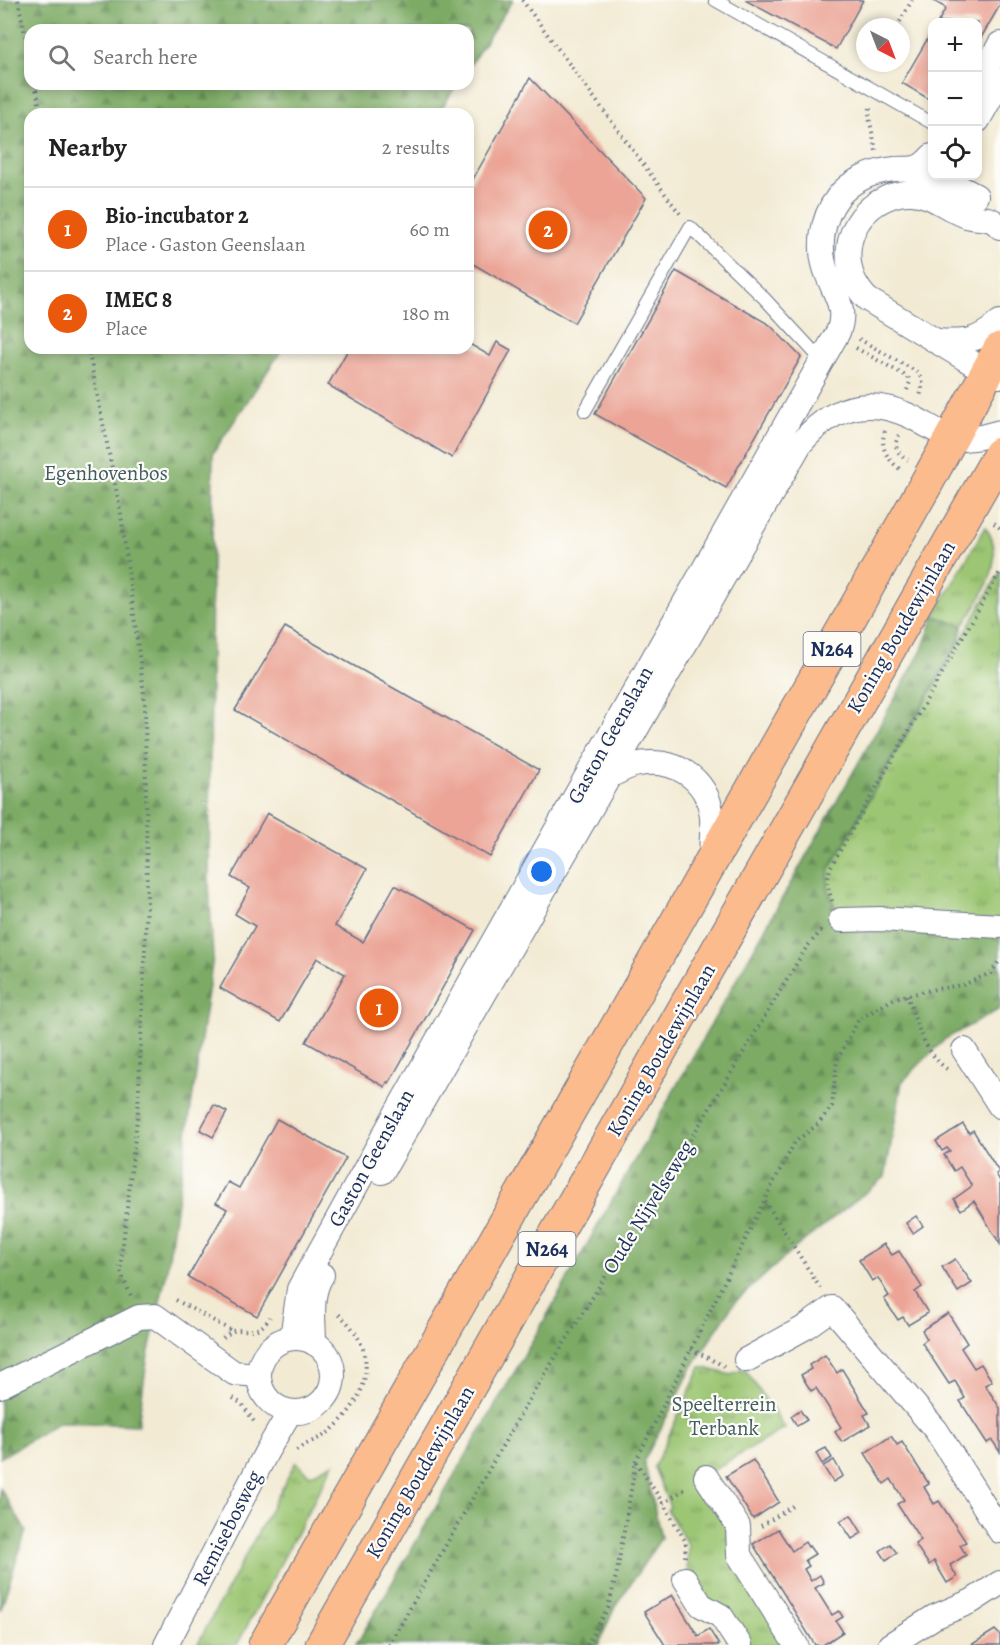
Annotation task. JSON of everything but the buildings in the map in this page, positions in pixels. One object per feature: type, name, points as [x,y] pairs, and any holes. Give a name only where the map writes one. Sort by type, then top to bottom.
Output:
[{"type":"highway","name":"N264","points":[[265,1645],[952,438],[996,366]]},
{"type":"highway","name":"Koning Boudewijnlaan","points":[[322,1645],[1000,454]]},
{"type":"street","points":[[982,77],[1000,44]]},
{"type":"street","points":[[982,113],[1000,81]]},
{"type":"street","name":"Gaston Geenslaan","points":[[303,1340],[299,1289],[838,332],[842,307],[825,268],[822,241],[824,224],[832,207],[843,191],[861,179],[882,171],[920,166],[928,160]]},
{"type":"street","name":"Gaston Geenslaan","points":[[909,168],[971,186],[996,222]]},
{"type":"street","name":"Gaston Geenslaan","points":[[996,222],[967,216],[921,194],[902,193],[881,200],[867,210],[853,228],[848,250],[850,268],[862,293],[883,310],[936,341],[996,366]]},
{"type":"street","points":[[936,341],[961,343],[987,334],[1000,322]]},
{"type":"street","name":"Gaston Geenslaan","points":[[303,1340],[317,1283],[489,987],[792,455],[815,426],[835,413],[868,406],[880,406],[909,416],[952,438],[978,438],[1000,432]]},
{"type":"street","points":[[609,776],[634,765],[654,763],[675,766],[691,776],[706,794],[712,816],[711,861]]},
{"type":"street","points":[[841,920],[880,919],[1000,926]]},
{"type":"street","points":[[969,1058],[1000,1106]]},
{"type":"street","points":[[746,1360],[804,1328],[827,1300],[936,1430],[1000,1531]]},
{"type":"street","points":[[0,1386],[139,1317],[155,1316],[234,1373],[259,1375]]},
{"type":"street","points":[[303,1340],[324,1351],[331,1362],[333,1377],[326,1397],[317,1406],[305,1411],[290,1412],[275,1406],[264,1396],[259,1387],[260,1366],[266,1353],[281,1341],[303,1340]]},
{"type":"street","name":"Remisebosweg","points":[[166,1645],[267,1451],[290,1412]]},
{"type":"street","points":[[706,1477],[738,1526],[739,1555],[796,1645]]},
{"type":"street","points":[[685,1579],[701,1605],[721,1616],[740,1645]]},
{"type":"street","points":[[890,1645],[934,1617],[972,1601],[1000,1583]]},
{"type":"lane","points":[[715,0],[928,120]]},
{"type":"lane","points":[[585,411],[690,227],[764,298],[814,352]]},
{"type":"path","points":[[18,0],[24,29]]},
{"type":"path","points":[[522,0],[690,227]]},
{"type":"path","points":[[902,18],[912,0]]},
{"type":"path","points":[[36,90],[40,108]]},
{"type":"path","points":[[853,335],[919,373],[923,388],[916,404]]},
{"type":"path","points":[[851,346],[908,377],[910,382],[905,394]]},
{"type":"path","points":[[89,354],[121,514],[145,702],[146,914],[138,1110],[120,1271],[139,1317]]},
{"type":"path","points":[[890,422],[883,436],[882,446],[889,459],[902,470]]},
{"type":"path","points":[[903,427],[897,438],[896,446],[901,456],[908,459]]},
{"type":"path","points":[[994,523],[1000,528]]},
{"type":"path","points":[[841,920],[828,890],[827,878],[830,868],[1000,572]]},
{"type":"path","name":"Oude Nijvelseweg","points":[[389,1645],[518,1417],[806,948],[818,934],[841,920]]},
{"type":"path","points":[[587,1645],[608,1608],[613,1590],[636,1461],[795,1142],[819,1124],[832,1106],[837,1060],[859,1019],[895,998],[934,988],[963,985],[991,973],[1000,960]]},
{"type":"path","points":[[907,995],[918,1027],[938,1063],[951,1071],[969,1058]]},
{"type":"path","points":[[765,1200],[827,1300]]},
{"type":"path","points":[[205,1352],[232,1331],[252,1332],[267,1321],[272,1312]]},
{"type":"path","points":[[291,1455],[309,1441],[327,1434],[346,1415],[362,1393],[366,1372],[365,1351],[357,1334],[335,1312]]},
{"type":"path","points":[[691,1349],[729,1369],[746,1360]]},
{"type":"path","points":[[225,1392],[242,1404],[248,1412],[263,1435],[267,1451]]},
{"type":"path","points":[[636,1461],[686,1542],[685,1579]]},
{"type":"path","points":[[663,1503],[706,1477]]},
{"type":"path","points":[[739,1539],[793,1506]]},
{"type":"green space","name":"Egenhovenbos","points":[[0,0],[513,0],[474,59],[474,24],[24,24],[24,90],[453,90],[442,108],[24,108],[24,354],[279,354],[213,453],[209,885],[213,958],[167,1270],[147,1360],[138,1425],[59,1422],[0,1458]]},
{"type":"green space","points":[[985,527],[993,542],[993,567],[987,585],[976,605],[963,626],[934,616]]},
{"type":"green space","points":[[1000,572],[1000,926],[841,920],[828,888],[830,868]]},
{"type":"green space","points":[[934,616],[963,626],[959,640],[830,868],[828,888],[841,920],[1000,926],[1000,1009],[945,1039],[902,1082],[885,1177],[795,1248],[734,1303],[694,1364],[644,1461],[661,1538],[615,1607],[598,1645],[356,1645],[536,1335],[922,650]]},
{"type":"green space","name":"Speelterrein Terbank","points":[[701,1367],[731,1375],[744,1368],[785,1428],[703,1476],[791,1645],[741,1645],[687,1579],[688,1545],[667,1510],[670,1507],[654,1467]]},
{"type":"green space","points":[[296,1462],[310,1475],[334,1463],[237,1645],[197,1645]]},
{"type":"green space","points":[[0,1488],[26,1531],[0,1611]]},
{"type":"place","name":"IMEC 8","points":[[548,230]]},
{"type":"place","name":"Bio-incubator 2","points":[[379,1008]]}]
